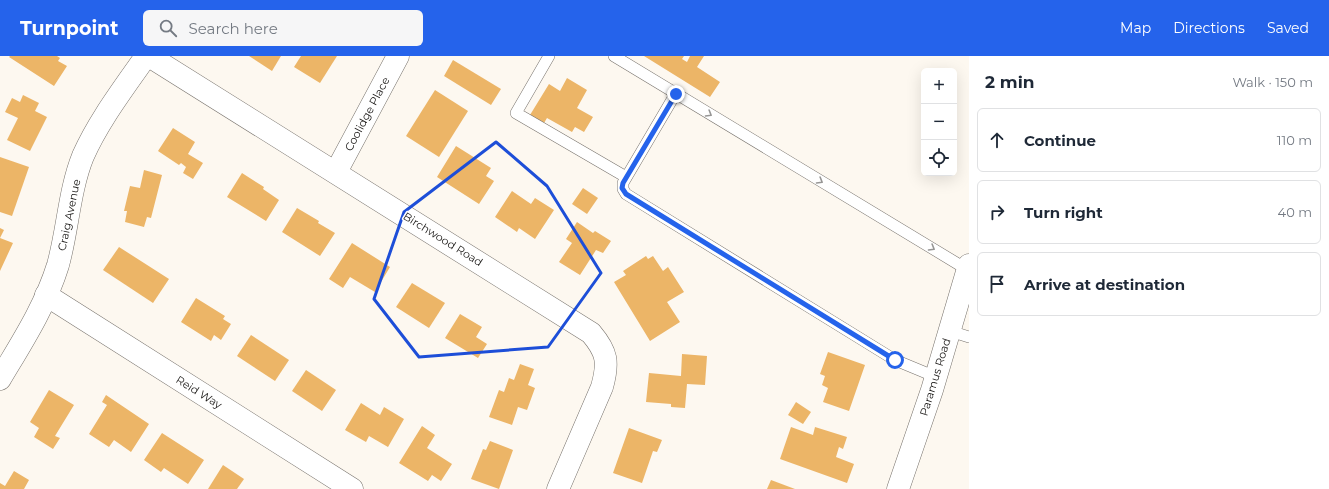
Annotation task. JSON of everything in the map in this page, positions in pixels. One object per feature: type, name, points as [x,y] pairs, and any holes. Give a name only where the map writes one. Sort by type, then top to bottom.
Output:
[{"type":"street","name":"Birchwood Road","points":[[148,56],[336,172],[591,333],[601,345],[606,358],[606,374],[602,387],[558,489]]},
{"type":"street","name":"Craig Avenue","points":[[0,379],[36,320],[58,266],[73,189],[83,157],[98,126],[148,56]]},
{"type":"street","name":"Coolidge Place","points":[[336,172],[398,56]]},
{"type":"street","name":"Paramus Road","points":[[898,489],[936,377],[959,334],[968,267]]},
{"type":"street","name":"Reid Way","points":[[46,296],[352,489]]},
{"type":"lane","points":[[550,56],[516,113],[626,177]]},
{"type":"lane","points":[[614,56],[968,267]]},
{"type":"lane","points":[[676,94],[626,177],[622,188],[626,194],[895,360],[936,377]]},
{"type":"highlighted area","points":[[496,142],[547,186],[601,273],[548,347],[419,357],[374,299],[404,212]]},
{"type":"building","points":[[57,56],[60,58],[58,61],[67,66],[54,86],[9,57]]},
{"type":"building","points":[[249,56],[281,56],[272,71]]},
{"type":"building","points":[[301,56],[337,56],[320,83],[294,67]]},
{"type":"building","points":[[644,56],[684,56],[682,59],[687,62],[690,56],[704,56],[697,67],[720,82],[710,97]]},
{"type":"building","points":[[453,60],[501,89],[491,105],[444,76]]},
{"type":"building","points":[[567,78],[587,90],[577,108],[593,117],[584,132],[575,127],[572,132],[547,118],[544,123],[530,115],[549,84],[560,91]]},
{"type":"building","points":[[435,90],[468,111],[439,157],[406,136]]},
{"type":"building","points":[[23,95],[39,103],[35,111],[47,117],[30,151],[7,140],[18,118],[5,112],[12,98],[20,102]]},
{"type":"building","points":[[173,128],[195,142],[188,154],[203,163],[193,179],[183,173],[186,167],[181,163],[179,165],[158,151]]},
{"type":"building","points":[[456,146],[491,168],[486,176],[494,181],[479,204],[437,177]]},
{"type":"building","points":[[0,157],[29,167],[12,216],[0,212]]},
{"type":"building","points":[[144,170],[162,175],[151,218],[147,217],[144,227],[125,222],[127,211],[124,211],[130,186],[140,188]]},
{"type":"building","points":[[242,173],[264,187],[263,189],[279,200],[266,221],[227,197]]},
{"type":"building","points":[[583,188],[598,198],[587,214],[572,204]]},
{"type":"building","points":[[512,191],[531,204],[535,198],[554,210],[535,239],[519,228],[517,232],[495,217]]},
{"type":"building","points":[[297,208],[319,221],[318,223],[335,233],[320,256],[282,232]]},
{"type":"building","points":[[577,222],[593,233],[595,231],[611,241],[603,253],[596,250],[580,275],[559,262],[572,243],[566,239]]},
{"type":"building","points":[[0,228],[4,230],[0,238]]},
{"type":"building","points":[[0,238],[13,243],[0,271]]},
{"type":"building","points":[[352,243],[390,267],[375,292],[350,277],[343,288],[329,279]]},
{"type":"building","points":[[119,247],[169,279],[153,303],[103,270]]},
{"type":"building","points":[[646,256],[648,259],[653,256],[663,271],[668,267],[684,292],[667,302],[680,322],[650,341],[614,282],[626,275],[623,271]]},
{"type":"building","points":[[412,283],[445,303],[429,328],[396,307]]},
{"type":"building","points":[[196,298],[225,316],[223,319],[231,324],[221,340],[214,335],[211,341],[181,322]]},
{"type":"building","points":[[460,314],[482,327],[476,337],[487,344],[478,358],[445,338]]},
{"type":"building","points":[[251,335],[289,360],[275,381],[237,356]]},
{"type":"building","points":[[828,352],[865,365],[849,411],[823,402],[828,388],[822,385],[825,376],[820,374]]},
{"type":"building","points":[[682,354],[707,356],[705,385],[687,384],[685,408],[671,407],[671,404],[646,402],[649,373],[681,376]]},
{"type":"building","points":[[520,364],[534,369],[528,385],[535,388],[527,410],[518,407],[512,425],[489,417],[499,390],[504,392],[509,378],[514,380]]},
{"type":"building","points":[[306,370],[336,390],[322,411],[292,391]]},
{"type":"building","points":[[49,390],[74,405],[55,436],[60,438],[53,449],[34,437],[39,428],[30,422]]},
{"type":"building","points":[[106,395],[149,424],[131,452],[114,440],[109,447],[89,434],[107,405],[102,402]]},
{"type":"building","points":[[796,402],[811,412],[803,424],[788,415]]},
{"type":"building","points":[[361,403],[380,415],[384,407],[404,419],[388,447],[369,436],[366,442],[345,430]]},
{"type":"building","points":[[422,426],[435,435],[427,448],[452,464],[441,481],[432,475],[428,481],[399,463]]},
{"type":"building","points":[[791,427],[813,435],[815,427],[847,437],[843,449],[839,447],[836,457],[854,464],[847,483],[780,459]]},
{"type":"building","points":[[629,428],[662,440],[657,452],[653,451],[642,483],[613,473]]},
{"type":"building","points":[[162,433],[204,460],[188,484],[164,468],[161,472],[144,460]]},
{"type":"building","points":[[490,441],[513,450],[499,489],[471,479],[483,449],[486,450]]},
{"type":"building","points":[[223,465],[244,479],[237,489],[208,489]]},
{"type":"building","points":[[14,471],[29,480],[24,489],[0,489],[0,483],[5,486]]},
{"type":"building","points":[[771,480],[795,489],[767,489]]},
{"type":"route","points":[[676,94],[623,183],[622,188],[626,194],[895,360]]}]
